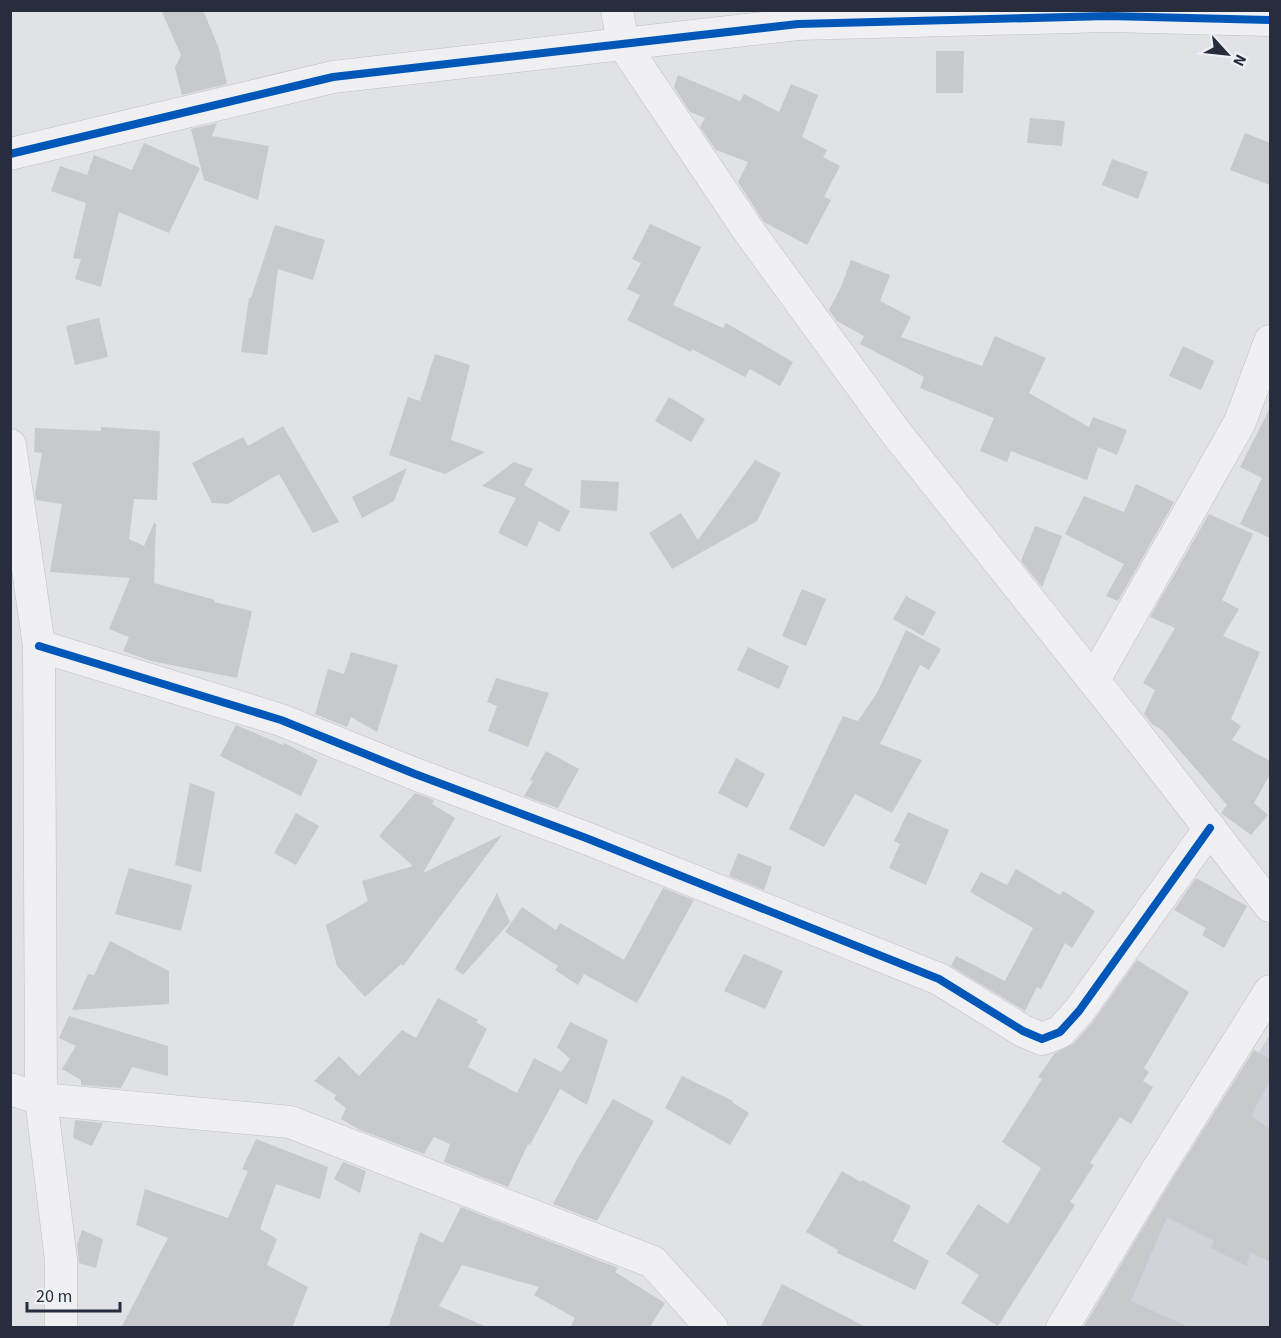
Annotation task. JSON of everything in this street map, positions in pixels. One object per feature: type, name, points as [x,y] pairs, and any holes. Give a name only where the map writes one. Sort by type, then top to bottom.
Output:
[{"type":"street","points":[[617,10],[623,44],[748,230],[893,429],[1094,680],[1270,906]]},
{"type":"street","points":[[10,154],[333,77],[623,44],[800,17],[1108,16],[1270,20]]},
{"type":"street","points":[[1094,680],[1240,422],[1270,341]]},
{"type":"street","points":[[10,445],[39,646],[41,1099],[61,1260],[65,1326]]},
{"type":"street","points":[[39,646],[281,720],[415,774],[586,838],[939,980],[1023,1031],[1042,1038],[1060,1032],[1079,1011],[1210,828]]},
{"type":"street","points":[[1062,1328],[1156,1172],[1270,991]]},
{"type":"street","points":[[10,1089],[41,1099],[290,1122],[653,1262],[712,1328]]},
{"type":"shaded area","points":[[1270,1034],[1270,1327],[1095,1327]]},
{"type":"building","points":[[161,10],[203,10],[219,49],[227,84],[182,95],[175,68],[181,55]]},
{"type":"building","points":[[936,51],[964,51],[963,93],[936,93]]},
{"type":"building","points":[[678,75],[740,101],[744,94],[779,112],[791,84],[818,95],[802,137],[827,150],[823,157],[840,166],[824,197],[831,200],[807,245],[764,222],[738,182],[748,162],[716,150],[700,127],[705,118],[690,112],[674,87]]},
{"type":"building","points":[[1030,118],[1065,121],[1062,146],[1027,143]]},
{"type":"building","points":[[217,123],[212,136],[269,146],[258,200],[204,180],[191,129]]},
{"type":"building","points":[[1245,133],[1270,143],[1270,185],[1230,170]]},
{"type":"building","points":[[144,143],[200,168],[169,233],[119,212],[101,287],[75,279],[81,259],[73,258],[86,203],[51,191],[60,166],[87,175],[94,155],[132,170]]},
{"type":"building","points":[[1112,159],[1148,172],[1138,199],[1102,185]]},
{"type":"building","points":[[650,224],[701,247],[673,305],[723,328],[726,323],[793,362],[780,386],[750,369],[745,377],[692,349],[691,352],[627,320],[640,295],[627,289],[641,263],[632,259]]},
{"type":"building","points":[[275,225],[325,240],[313,280],[278,269],[267,355],[241,352],[249,298],[251,298]]},
{"type":"building","points":[[851,260],[890,275],[880,301],[911,317],[901,337],[982,366],[995,336],[1046,358],[1029,393],[1089,427],[1093,417],[1127,430],[1117,455],[1098,447],[1087,480],[1011,451],[1007,462],[980,451],[994,418],[920,388],[924,377],[860,344],[864,336],[837,321],[829,310]]},
{"type":"building","points":[[99,318],[108,357],[75,365],[66,326]]},
{"type":"building","points":[[1183,346],[1214,361],[1201,390],[1169,376]]},
{"type":"building","points":[[435,354],[470,365],[451,440],[485,452],[445,474],[389,455],[408,397],[420,401]]},
{"type":"building","points":[[669,397],[705,419],[691,442],[655,421]]},
{"type":"building","points":[[1270,408],[1270,538],[1240,524],[1262,478],[1240,467]]},
{"type":"building","points":[[283,426],[339,522],[313,533],[279,474],[228,504],[212,503],[192,463],[243,437],[248,446]]},
{"type":"building","points":[[101,427],[160,431],[157,500],[134,499],[129,539],[144,546],[154,523],[156,524],[154,583],[252,611],[237,678],[151,661],[123,651],[129,637],[109,629],[130,578],[50,572],[62,504],[36,500],[42,453],[34,452],[35,428],[101,431]]},
{"type":"building","points":[[755,460],[781,473],[757,521],[672,569],[649,533],[681,513],[698,540]]},
{"type":"building","points":[[514,462],[533,469],[524,485],[570,511],[559,532],[539,521],[527,547],[498,533],[516,498],[482,486]]},
{"type":"building","points":[[407,468],[394,501],[362,518],[352,497]]},
{"type":"building","points":[[581,480],[619,482],[617,511],[580,508]]},
{"type":"building","points":[[1136,484],[1174,502],[1118,601],[1106,596],[1124,564],[1065,534],[1084,496],[1124,512]]},
{"type":"building","points":[[1209,514],[1253,534],[1222,600],[1239,609],[1223,636],[1260,652],[1231,719],[1241,726],[1232,740],[1270,761],[1270,774],[1254,803],[1268,815],[1251,835],[1221,813],[1227,805],[1162,730],[1152,724],[1144,714],[1155,690],[1143,683],[1175,628],[1150,617]]},
{"type":"building","points":[[1035,526],[1062,536],[1042,587],[1021,561]]},
{"type":"building","points":[[802,589],[826,599],[806,646],[782,636]]},
{"type":"building","points":[[906,596],[936,612],[923,636],[893,619]]},
{"type":"building","points":[[906,630],[941,649],[929,670],[920,665],[880,744],[922,760],[892,813],[855,794],[824,847],[789,829],[843,716],[858,721],[877,693]]},
{"type":"building","points":[[748,647],[789,666],[779,689],[737,670]]},
{"type":"building","points":[[351,652],[398,665],[377,732],[351,717],[347,727],[315,714],[328,669],[344,674]]},
{"type":"building","points":[[496,678],[549,693],[528,747],[488,731],[497,706],[487,702]]},
{"type":"building","points":[[236,725],[283,745],[284,743],[318,760],[301,796],[220,756]]},
{"type":"building","points":[[546,751],[579,769],[558,808],[524,796]]},
{"type":"building","points":[[736,758],[765,774],[747,808],[718,793]]},
{"type":"building","points":[[190,783],[215,792],[201,872],[175,865]]},
{"type":"building","points":[[415,793],[434,800],[432,804],[455,818],[423,873],[502,835],[403,966],[401,964],[365,997],[337,966],[326,925],[368,901],[362,881],[413,866],[379,836]]},
{"type":"building","points":[[908,812],[949,830],[926,885],[889,868],[900,844],[894,841]]},
{"type":"building","points":[[296,813],[319,826],[296,865],[274,853]]},
{"type":"building","points":[[738,853],[772,867],[764,890],[729,876]]},
{"type":"building","points":[[129,868],[192,885],[181,931],[115,914]]},
{"type":"building","points":[[1016,869],[1060,895],[1063,891],[1095,911],[1072,948],[1065,943],[1041,989],[1037,987],[1025,1011],[951,966],[956,956],[1005,981],[1033,928],[970,892],[981,872],[1007,885]]},
{"type":"building","points":[[1196,878],[1247,906],[1224,948],[1202,935],[1206,928],[1174,910]]},
{"type":"building","points":[[663,888],[694,900],[637,1003],[584,974],[578,985],[555,970],[558,966],[505,932],[522,907],[556,930],[560,923],[624,960]]},
{"type":"building","points":[[497,893],[510,922],[463,975],[455,969]]},
{"type":"building","points":[[110,941],[169,971],[169,1004],[72,1010],[88,974],[94,975]]},
{"type":"building","points":[[744,954],[783,971],[765,1009],[724,991]]},
{"type":"building","points":[[1137,960],[1189,992],[1144,1068],[1149,1072],[1143,1081],[1153,1087],[1131,1124],[1120,1117],[1090,1163],[1094,1165],[1070,1202],[1075,1205],[998,1326],[961,1303],[979,1275],[946,1254],[978,1204],[1008,1224],[1041,1168],[1002,1142],[1042,1079],[1038,1077],[1055,1053],[1073,1044],[1092,1023]]},
{"type":"building","points":[[438,998],[478,1020],[476,1022],[487,1029],[468,1067],[517,1093],[534,1058],[561,1072],[570,1059],[557,1047],[570,1022],[608,1040],[587,1105],[560,1089],[530,1145],[528,1144],[508,1187],[444,1162],[450,1144],[434,1137],[424,1154],[360,1130],[341,1119],[346,1108],[334,1099],[336,1095],[314,1081],[339,1056],[359,1076],[402,1030],[416,1038]]},
{"type":"building","points":[[69,1016],[168,1046],[168,1076],[132,1067],[121,1088],[81,1085],[81,1080],[62,1069],[76,1046],[59,1038]]},
{"type":"building","points":[[1254,1050],[1270,1059],[1270,1080],[1251,1116],[1270,1129],[1270,1262],[1250,1252],[1247,1266],[1211,1248],[1214,1241],[1167,1217],[1131,1301],[1191,1328],[1083,1328],[1171,1181]]},
{"type":"building","points":[[682,1076],[733,1101],[749,1113],[730,1145],[665,1108]]},
{"type":"building","points":[[613,1099],[654,1121],[597,1221],[553,1204]]},
{"type":"building","points":[[75,1120],[103,1123],[92,1146],[73,1138]]},
{"type":"building","points":[[256,1139],[328,1167],[320,1199],[276,1184],[260,1229],[277,1239],[267,1265],[308,1287],[292,1328],[121,1328],[168,1238],[136,1225],[145,1189],[228,1218],[248,1171],[242,1169]]},
{"type":"building","points":[[343,1162],[366,1171],[360,1193],[334,1179]]},
{"type":"building","points":[[842,1171],[911,1206],[893,1241],[929,1261],[915,1290],[837,1253],[838,1250],[806,1232]]},
{"type":"building","points":[[461,1207],[618,1268],[615,1272],[665,1303],[649,1328],[570,1328],[575,1318],[534,1295],[539,1287],[462,1265],[439,1306],[489,1328],[388,1328],[420,1232],[443,1243]]},
{"type":"building","points":[[82,1230],[103,1239],[96,1268],[79,1263],[77,1245]]},
{"type":"building","points":[[782,1284],[868,1328],[760,1328]]},
{"type":"cycle path","points":[[10,154],[333,77],[798,24],[1108,16],[1270,20]]},
{"type":"cycle path","points":[[39,646],[281,720],[415,774],[586,838],[939,979],[1023,1031],[1042,1039],[1060,1032],[1079,1011],[1210,828]]}]
